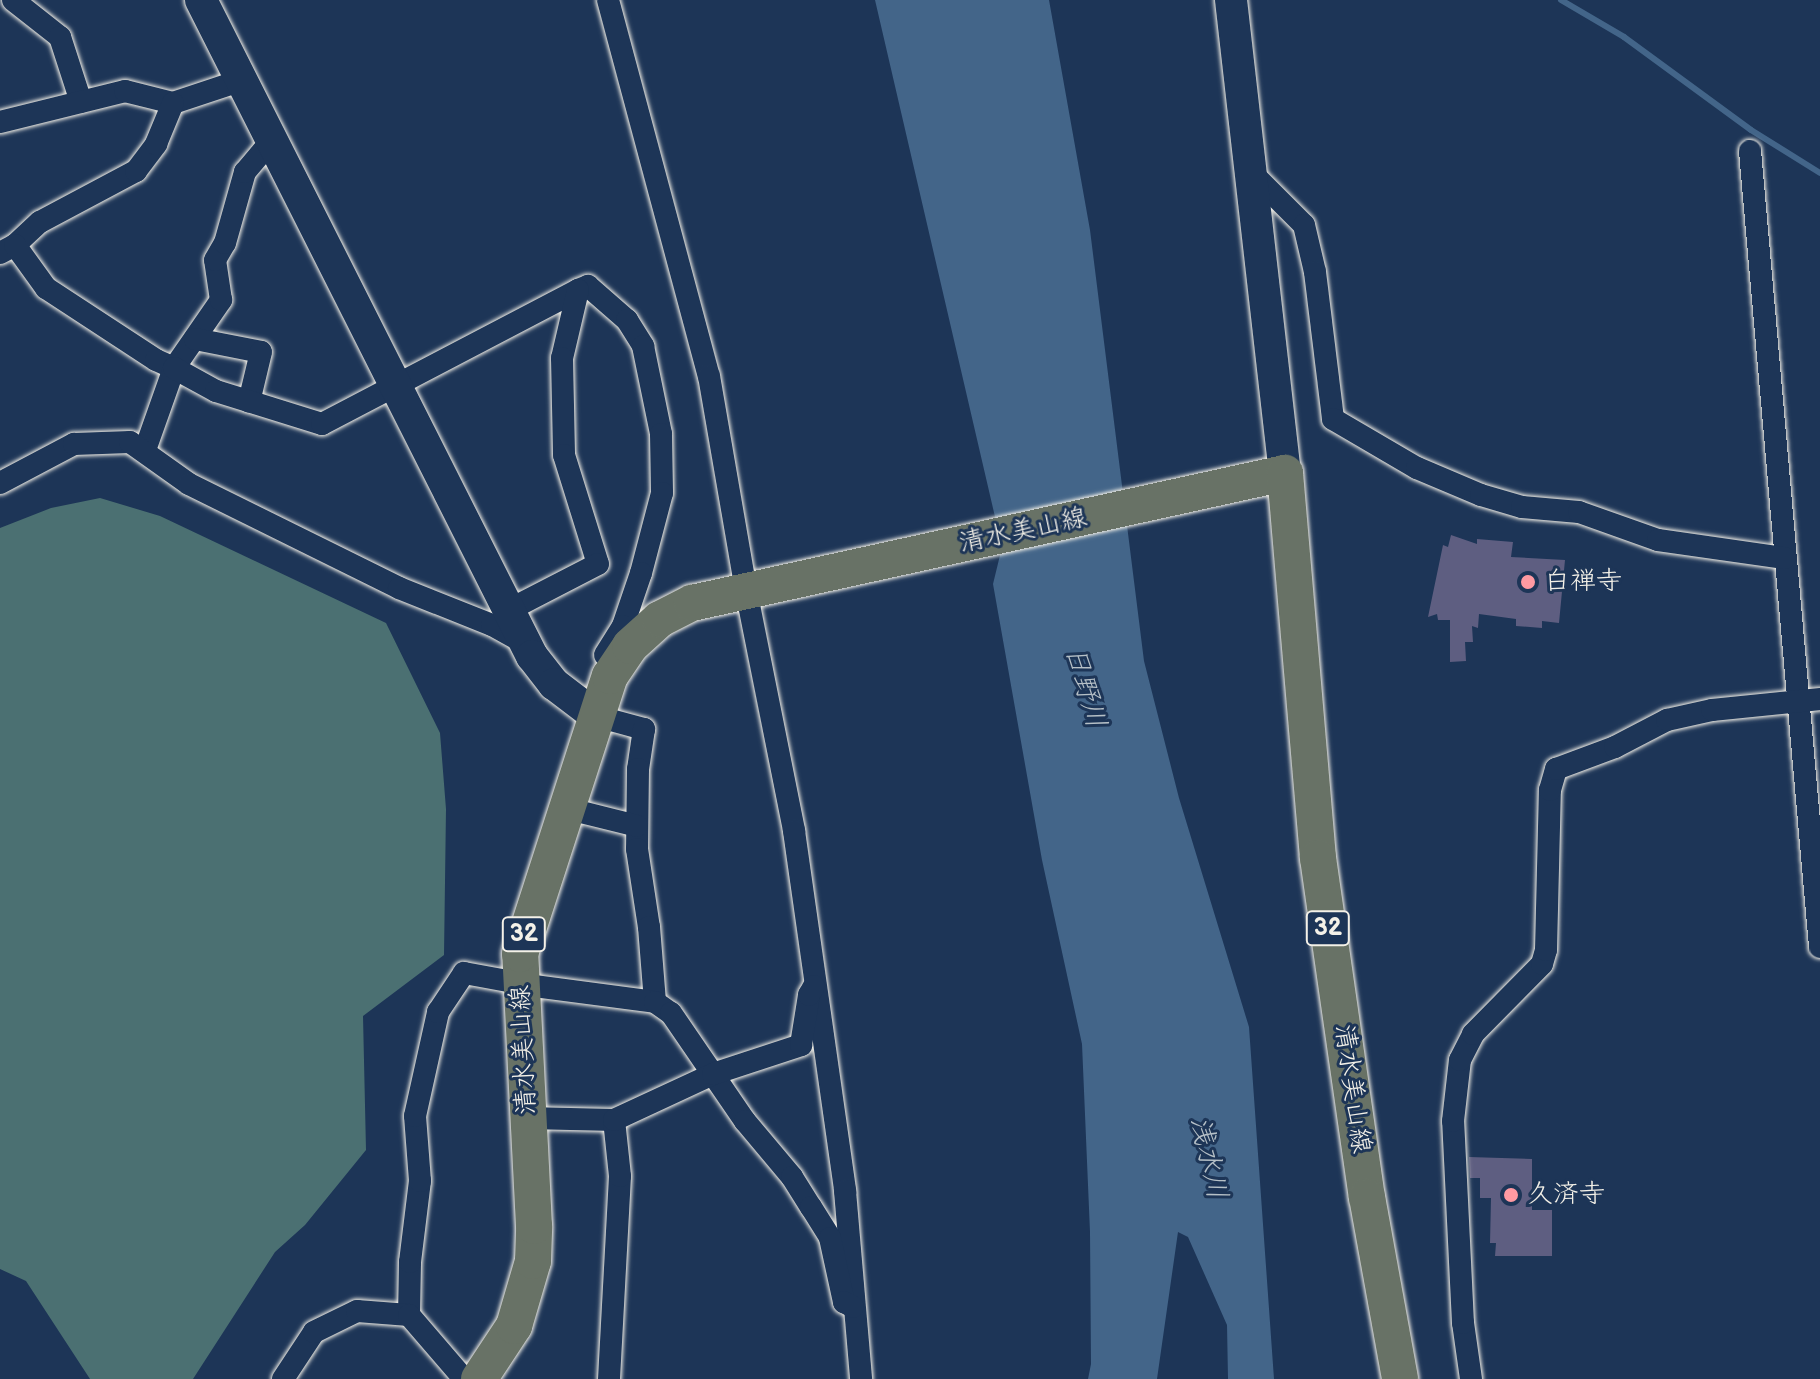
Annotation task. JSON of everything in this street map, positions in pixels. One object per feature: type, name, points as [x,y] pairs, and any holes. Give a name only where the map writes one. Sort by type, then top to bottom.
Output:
[{"type":"main road","name":"清水美山線","points":[[476,1379],[514,1326],[533,1261],[534,1226],[516,983],[520,954],[526,926],[610,676],[630,646],[660,619],[692,603],[1285,473],[1318,858],[1367,1197],[1400,1379]]},
{"type":"street","points":[[13,0],[60,37],[81,102]]},
{"type":"street","points":[[201,0],[525,643],[554,684],[596,716],[644,729],[638,769],[637,826],[655,1002]]},
{"type":"street","points":[[608,0],[709,376],[756,588],[818,981],[858,1310],[861,1379]]},
{"type":"street","points":[[1231,0],[1285,473]]},
{"type":"street","points":[[0,122],[125,91],[173,103],[242,80]]},
{"type":"street","points":[[173,103],[156,144],[136,171],[61,210],[7,249],[46,288],[156,360],[216,391],[322,424],[588,286],[627,320],[643,346],[661,434],[662,493],[623,626],[602,659],[590,687],[596,716]]},
{"type":"street","points":[[145,450],[174,368],[221,300],[215,260],[225,243],[245,172],[273,139]]},
{"type":"street","points":[[1750,151],[1785,558],[1810,701],[1820,947]]},
{"type":"street","points":[[1250,171],[1304,225],[1315,272],[1333,419],[1417,468],[1481,495],[1522,507],[1579,512],[1658,540],[1785,558]]},
{"type":"street","points":[[509,610],[598,564],[564,455],[562,358],[578,290]]},
{"type":"street","points":[[195,339],[261,352],[249,402]]},
{"type":"street","points":[[0,483],[74,444],[130,442],[189,484],[399,588],[492,625],[525,643]]},
{"type":"street","points":[[1471,1379],[1463,1323],[1453,1121],[1460,1060],[1473,1034],[1542,964],[1546,950],[1550,790],[1556,769],[1615,747],[1667,720],[1712,710],[1810,701]]},
{"type":"street","points":[[565,808],[637,826]]},
{"type":"street","points":[[409,1315],[410,1262],[420,1181],[415,1116],[438,1012],[464,973],[655,1002],[671,1013],[811,1207],[830,1238],[844,1302],[858,1310]]},
{"type":"street","points":[[527,1118],[614,1120],[713,1074],[801,1045],[809,995],[818,981]]},
{"type":"street","points":[[609,1379],[620,1176],[614,1120]]},
{"type":"street","points":[[283,1379],[314,1332],[357,1311],[409,1315],[476,1379]]},
{"type":"green space","points":[[100,498],[160,516],[386,623],[440,733],[446,809],[444,955],[363,1016],[366,1150],[305,1225],[275,1252],[193,1379],[90,1379],[26,1281],[0,1269],[0,528],[51,508]]},
{"type":"water","points":[[875,0],[1049,0],[1090,230],[1144,661],[1179,798],[1249,1027],[1274,1379],[1228,1379],[1227,1325],[1188,1237],[1178,1232],[1157,1379],[1088,1379],[1091,1364],[1090,1232],[1082,1044],[1042,860],[993,584],[1002,547]]},
{"type":"building","points":[[1451,535],[1477,544],[1477,539],[1513,542],[1511,557],[1565,560],[1559,623],[1542,621],[1542,628],[1516,626],[1516,619],[1479,614],[1478,628],[1472,626],[1473,642],[1465,642],[1466,661],[1450,662],[1450,620],[1438,620],[1437,614],[1428,617],[1443,545],[1448,547]]},
{"type":"building","points":[[1469,1157],[1532,1159],[1532,1210],[1552,1210],[1552,1256],[1495,1256],[1496,1243],[1490,1243],[1491,1198],[1480,1198],[1480,1178],[1470,1178]]},
{"type":"waterway","points":[[1561,0],[1624,37],[1751,130],[1820,173]]},
{"type":"place","name":"白禅寺","points":[[1528,582]]},
{"type":"place","name":"久済寺","points":[[1511,1195]]},
{"type":"water label","name":"日野川","points":[[1085,687]]},
{"type":"water label","name":"浅水川","points":[[1208,1158]]}]
